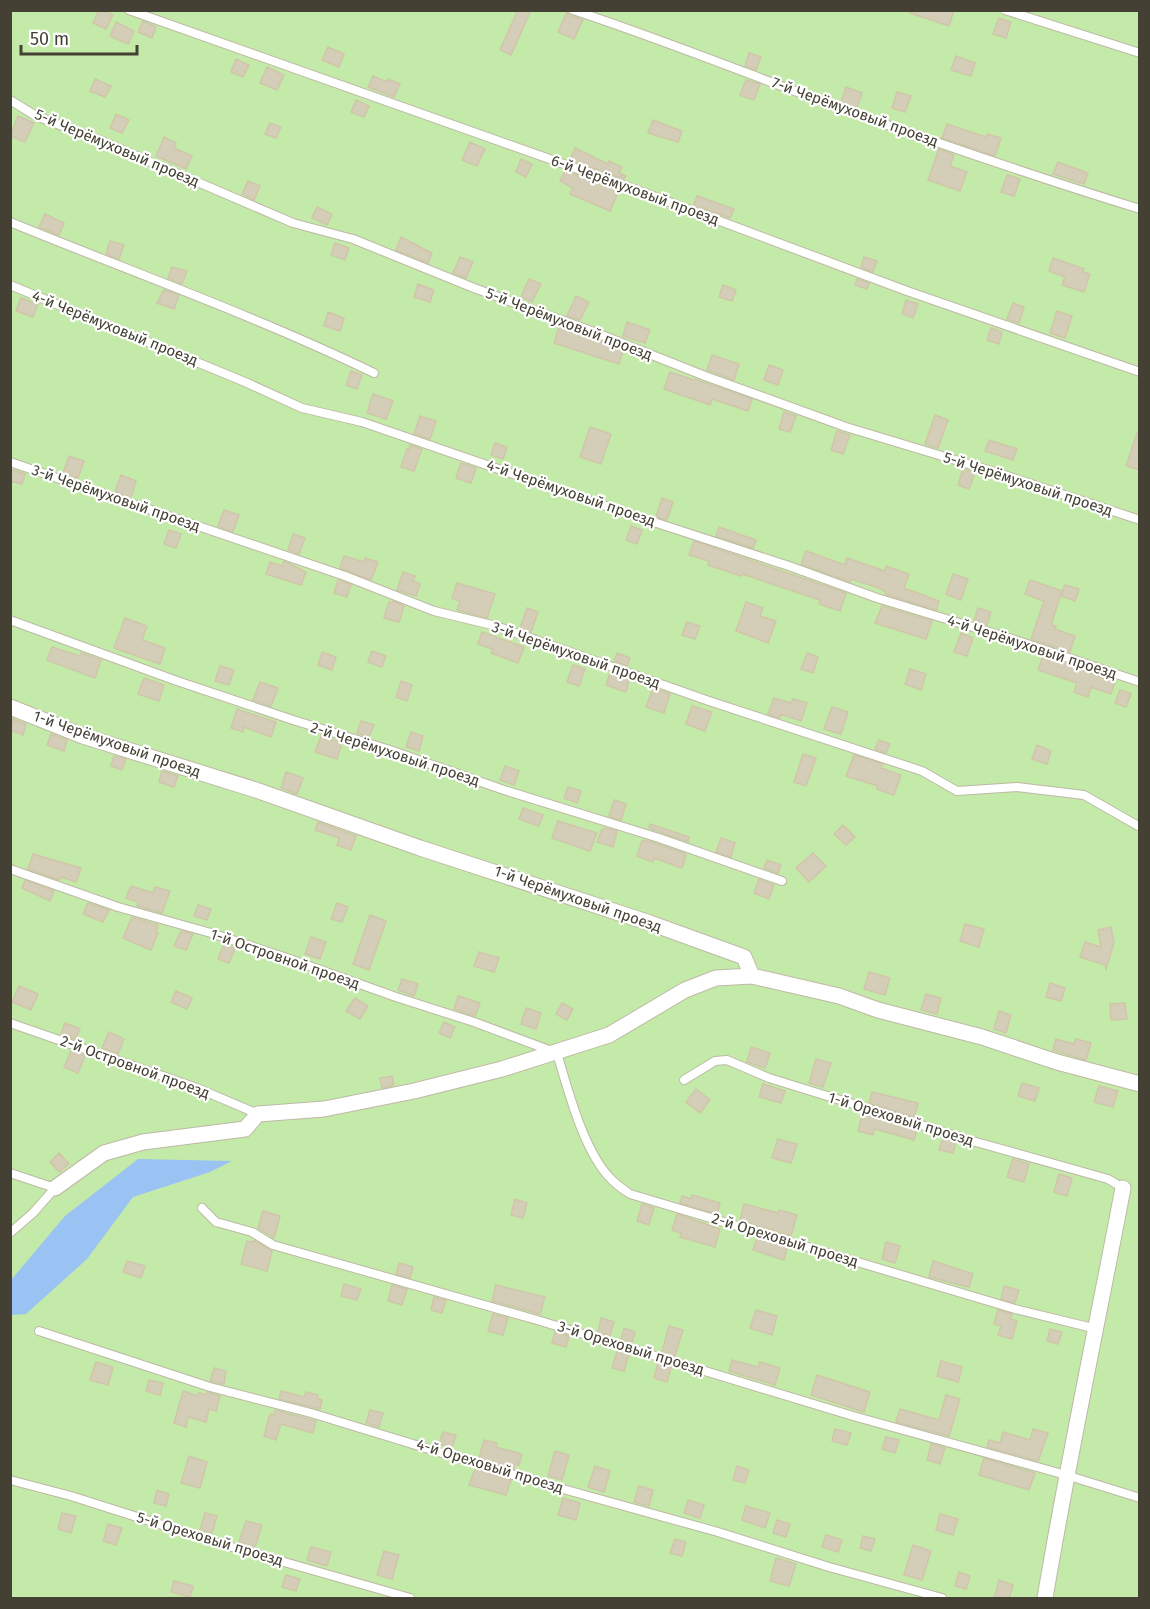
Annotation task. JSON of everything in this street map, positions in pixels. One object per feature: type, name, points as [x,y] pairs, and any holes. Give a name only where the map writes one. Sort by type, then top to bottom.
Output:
[{"type":"street","name":"1-й Черёмуховый проезд","points":[[10,707],[83,736],[256,789],[420,848],[529,882],[703,942],[744,957],[752,976]]},
{"type":"street","points":[[55,1188],[104,1153],[143,1142],[245,1129],[258,1114],[324,1108],[414,1091],[557,1053],[609,1035],[685,990],[716,978],[752,976],[839,996],[878,1010],[982,1037],[1057,1062],[1140,1084]]},
{"type":"street","points":[[1045,1599],[1066,1475],[1097,1329],[1123,1188]]},
{"type":"lane","name":"6-й Черёмуховый проезд","points":[[129,10],[637,190],[886,284],[1140,372]]},
{"type":"lane","name":"7-й Черёмуховый проезд","points":[[573,10],[637,31],[849,111],[1018,171],[1140,209]]},
{"type":"lane","points":[[1005,10],[1140,53]]},
{"type":"lane","name":"5-й Черёмуховый проезд","points":[[10,100],[36,116],[102,141],[294,223],[353,239],[705,376],[846,427],[995,472],[1140,520]]},
{"type":"lane","points":[[10,222],[227,309],[374,373]]},
{"type":"lane","name":"4-й Черёмуховый проезд","points":[[10,285],[236,378],[302,408],[362,422],[626,513],[789,566],[877,598],[1140,681]]},
{"type":"lane","name":"3-й Черёмуховый проезд","points":[[10,462],[345,576],[434,611],[496,626],[708,701],[922,771],[957,791],[1017,787],[1084,795],[1140,827]]},
{"type":"lane","name":"2-й Черёмуховый проезд","points":[[10,620],[282,717],[390,750],[504,790],[648,835],[782,881]]},
{"type":"lane","name":"1-й Островной проезд","points":[[10,869],[118,907],[211,933],[287,958],[557,1053]]},
{"type":"lane","name":"2-й Островной проезд","points":[[10,1023],[197,1088],[258,1114]]},
{"type":"lane","name":"2-й Ореховый проезд","points":[[557,1053],[568,1091],[591,1153],[610,1179],[630,1194],[1015,1309],[1097,1329]]},
{"type":"lane","name":"1-й Ореховый проезд","points":[[684,1080],[715,1061],[727,1060],[769,1077],[976,1142],[1108,1179],[1123,1188]]},
{"type":"lane","points":[[10,1173],[55,1188],[33,1213],[10,1233]]},
{"type":"lane","name":"3-й Ореховый проезд","points":[[202,1208],[216,1221],[252,1232],[273,1245],[537,1320],[853,1416],[1140,1498]]},
{"type":"lane","name":"4-й Ореховый проезд","points":[[39,1331],[210,1387],[311,1413],[527,1479],[707,1529],[942,1599]]},
{"type":"lane","name":"5-й Ореховый проезд","points":[[10,1480],[71,1496],[225,1545],[410,1599]]},
{"type":"green space","points":[[11,11],[1139,11],[1139,1598],[11,1598]]},
{"type":"water","points":[[138,1159],[232,1161],[210,1172],[133,1197],[87,1259],[26,1314],[11,1315],[11,1280],[65,1216]]},
{"type":"building","points":[[99,10],[113,15],[106,29],[93,23]]},
{"type":"building","points":[[518,10],[531,10],[511,55],[500,50]]},
{"type":"building","points":[[911,10],[954,10],[949,26],[910,13]]},
{"type":"building","points":[[567,12],[583,20],[574,39],[558,32]]},
{"type":"building","points":[[999,18],[1011,22],[1006,38],[993,34]]},
{"type":"building","points":[[143,21],[156,27],[152,38],[138,32]]},
{"type":"building","points":[[116,22],[134,31],[128,44],[110,36]]},
{"type":"building","points":[[328,47],[344,54],[339,67],[322,60]]},
{"type":"building","points":[[749,53],[761,57],[756,70],[745,66]]},
{"type":"building","points":[[956,56],[975,63],[971,76],[951,70]]},
{"type":"building","points":[[236,59],[249,65],[243,77],[231,72]]},
{"type":"building","points":[[267,67],[284,75],[277,90],[260,83]]},
{"type":"building","points":[[373,76],[400,84],[394,97],[368,87]]},
{"type":"building","points":[[95,79],[111,86],[105,97],[90,91]]},
{"type":"building","points":[[746,80],[760,84],[754,100],[740,95]]},
{"type":"building","points":[[846,87],[862,93],[857,108],[841,102]]},
{"type":"building","points":[[897,92],[911,96],[905,112],[892,108]]},
{"type":"building","points":[[356,100],[369,106],[364,117],[351,112]]},
{"type":"building","points":[[116,114],[129,120],[122,133],[110,128]]},
{"type":"building","points":[[18,116],[34,123],[25,142],[10,136]]},
{"type":"building","points":[[653,120],[682,131],[678,142],[648,133]]},
{"type":"building","points":[[270,123],[281,127],[276,138],[265,134]]},
{"type":"building","points":[[947,124],[986,137],[987,134],[1001,138],[995,156],[942,138]]},
{"type":"building","points":[[164,137],[176,143],[174,148],[192,156],[186,169],[156,156]]},
{"type":"building","points":[[470,142],[485,149],[477,166],[462,160]]},
{"type":"building","points":[[575,148],[608,164],[609,161],[622,167],[619,173],[626,176],[624,179],[570,160]]},
{"type":"building","points":[[939,149],[954,155],[950,166],[967,172],[960,191],[928,180]]},
{"type":"building","points":[[521,159],[532,164],[526,177],[516,172]]},
{"type":"building","points":[[1058,162],[1088,173],[1084,184],[1053,174]]},
{"type":"building","points":[[565,171],[619,190],[610,211],[570,194],[573,188],[560,181]]},
{"type":"building","points":[[1007,175],[1020,179],[1014,196],[1001,192]]},
{"type":"building","points":[[248,181],[260,186],[254,200],[242,194]]},
{"type":"building","points":[[697,196],[734,209],[730,218],[694,205]]},
{"type":"building","points":[[317,207],[332,214],[327,225],[312,218]]},
{"type":"building","points":[[45,214],[64,223],[59,235],[39,227]]},
{"type":"building","points":[[401,237],[432,253],[428,263],[396,250]]},
{"type":"building","points":[[110,241],[124,245],[119,259],[106,254]]},
{"type":"building","points":[[335,243],[349,248],[345,260],[331,255]]},
{"type":"building","points":[[460,257],[473,262],[466,278],[453,273]]},
{"type":"building","points":[[864,257],[877,261],[873,272],[861,267]]},
{"type":"building","points":[[1053,258],[1084,269],[1083,272],[1090,274],[1084,292],[1062,285],[1065,277],[1049,271]]},
{"type":"building","points":[[172,267],[187,271],[182,284],[168,278]]},
{"type":"building","points":[[529,279],[541,284],[532,302],[521,297]]},
{"type":"building","points":[[857,279],[869,283],[867,289],[855,285]]},
{"type":"building","points":[[418,284],[434,290],[430,302],[414,297]]},
{"type":"building","points":[[723,285],[736,290],[732,301],[719,297]]},
{"type":"building","points":[[164,290],[179,295],[174,309],[157,303]]},
{"type":"building","points":[[576,296],[589,302],[580,320],[567,316]]},
{"type":"building","points":[[21,298],[38,304],[33,317],[16,311]]},
{"type":"building","points":[[906,300],[918,304],[913,318],[902,314]]},
{"type":"building","points":[[1013,303],[1024,307],[1019,323],[1007,319]]},
{"type":"building","points":[[1057,311],[1072,316],[1065,338],[1050,333]]},
{"type":"building","points":[[328,312],[344,318],[340,331],[324,326]]},
{"type":"building","points":[[627,322],[650,330],[645,343],[623,336]]},
{"type":"building","points":[[559,327],[623,350],[619,364],[554,343]]},
{"type":"building","points":[[991,328],[1002,332],[999,344],[987,340]]},
{"type":"building","points":[[712,355],[739,364],[734,380],[707,370]]},
{"type":"building","points":[[769,365],[783,370],[778,385],[764,380]]},
{"type":"building","points":[[351,371],[362,375],[357,389],[346,385]]},
{"type":"building","points":[[670,372],[752,399],[748,411],[712,399],[710,405],[664,389]]},
{"type":"building","points":[[373,394],[393,401],[386,419],[367,413]]},
{"type":"building","points":[[784,412],[796,416],[790,432],[779,429]]},
{"type":"building","points":[[935,415],[948,420],[938,448],[925,444]]},
{"type":"building","points":[[420,416],[436,421],[430,439],[414,434]]},
{"type":"building","points":[[590,427],[611,434],[601,464],[580,457]]},
{"type":"building","points":[[837,431],[850,435],[843,454],[831,450]]},
{"type":"building","points":[[1137,433],[1140,434],[1140,470],[1126,466]]},
{"type":"building","points":[[989,440],[1017,449],[1013,460],[985,451]]},
{"type":"building","points":[[495,443],[507,447],[503,459],[491,455]]},
{"type":"building","points":[[410,445],[422,449],[414,471],[401,467]]},
{"type":"building","points":[[69,456],[84,461],[78,478],[63,473]]},
{"type":"building","points":[[461,463],[476,468],[471,483],[456,478]]},
{"type":"building","points":[[10,469],[25,474],[22,484],[10,481]]},
{"type":"building","points":[[963,469],[975,473],[969,489],[958,485]]},
{"type":"building","points":[[121,475],[136,481],[131,497],[115,492]]},
{"type":"building","points":[[662,498],[673,502],[667,520],[656,517]]},
{"type":"building","points":[[224,510],[239,515],[233,532],[218,526]]},
{"type":"building","points":[[631,526],[642,530],[637,544],[626,540]]},
{"type":"building","points":[[719,527],[756,540],[753,548],[716,536]]},
{"type":"building","points":[[169,530],[181,534],[176,548],[164,544]]},
{"type":"building","points":[[293,534],[305,538],[299,554],[288,550]]},
{"type":"building","points":[[694,541],[846,593],[840,611],[819,604],[820,600],[708,565],[709,561],[689,555]]},
{"type":"building","points":[[806,551],[845,565],[847,558],[885,571],[886,566],[909,574],[904,588],[939,601],[936,610],[885,594],[886,592],[879,588],[851,579],[850,582],[801,564]]},
{"type":"building","points":[[344,556],[364,562],[365,558],[378,562],[371,580],[340,568]]},
{"type":"building","points":[[284,561],[306,572],[301,585],[266,574],[270,562],[282,566]]},
{"type":"building","points":[[403,572],[415,576],[413,581],[420,584],[416,596],[397,590]]},
{"type":"building","points":[[953,574],[968,579],[961,600],[946,594]]},
{"type":"building","points":[[338,580],[351,585],[347,597],[334,593]]},
{"type":"building","points":[[1030,580],[1062,591],[1051,625],[1056,626],[1055,629],[1075,636],[1070,652],[1031,639],[1044,601],[1025,594]]},
{"type":"building","points":[[457,583],[495,594],[487,618],[457,610],[460,601],[452,598]]},
{"type":"building","points":[[1065,585],[1079,589],[1075,601],[1061,596]]},
{"type":"building","points":[[393,601],[404,606],[399,622],[384,618],[389,602],[393,603]]},
{"type":"building","points":[[746,602],[763,608],[760,616],[776,621],[768,643],[736,631]]},
{"type":"building","points":[[882,606],[932,621],[926,639],[875,623]]},
{"type":"building","points":[[527,608],[538,612],[531,632],[520,628]]},
{"type":"building","points":[[978,608],[991,612],[987,625],[974,621]]},
{"type":"building","points":[[125,618],[147,626],[142,640],[165,648],[160,664],[114,648]]},
{"type":"building","points":[[687,622],[700,626],[695,639],[682,635]]},
{"type":"building","points":[[482,632],[524,647],[518,663],[491,653],[493,649],[478,644]]},
{"type":"building","points":[[961,633],[973,638],[967,656],[954,652]]},
{"type":"building","points":[[52,647],[101,660],[95,678],[47,660]]},
{"type":"building","points":[[372,651],[386,656],[382,667],[368,662]]},
{"type":"building","points":[[322,652],[336,657],[332,670],[318,665]]},
{"type":"building","points":[[617,653],[630,658],[627,666],[614,661]]},
{"type":"building","points":[[807,653],[818,657],[813,673],[801,669]]},
{"type":"building","points":[[1043,656],[1115,682],[1111,694],[1091,687],[1088,697],[1074,692],[1077,683],[1038,670]]},
{"type":"building","points":[[573,665],[585,669],[579,686],[567,682]]},
{"type":"building","points":[[220,666],[234,670],[229,685],[215,681]]},
{"type":"building","points":[[910,669],[926,674],[921,690],[905,684]]},
{"type":"building","points":[[610,673],[629,681],[626,692],[606,685]]},
{"type":"building","points":[[144,678],[164,685],[159,701],[138,694]]},
{"type":"building","points":[[401,681],[412,685],[407,701],[396,697]]},
{"type":"building","points":[[260,682],[278,688],[271,706],[253,700]]},
{"type":"building","points":[[653,688],[670,694],[664,713],[646,707]]},
{"type":"building","points":[[1120,690],[1131,694],[1126,707],[1115,703]]},
{"type":"building","points":[[774,698],[791,703],[793,699],[807,703],[801,721],[781,714],[780,718],[768,714]]},
{"type":"building","points":[[692,706],[712,712],[705,731],[686,724]]},
{"type":"building","points":[[832,707],[848,712],[841,734],[824,729]]},
{"type":"building","points":[[237,709],[276,722],[271,737],[244,727],[243,732],[231,728]]},
{"type":"building","points":[[13,719],[26,724],[23,735],[10,730]]},
{"type":"building","points":[[361,721],[374,725],[369,737],[357,733]]},
{"type":"building","points":[[411,732],[423,736],[419,751],[406,747]]},
{"type":"building","points":[[51,734],[67,740],[64,751],[47,745]]},
{"type":"building","points":[[321,736],[342,743],[337,759],[315,752]]},
{"type":"building","points":[[879,740],[890,744],[886,753],[875,749]]},
{"type":"building","points":[[1037,745],[1051,751],[1047,764],[1032,759]]},
{"type":"building","points":[[803,754],[816,758],[806,786],[794,782]]},
{"type":"building","points":[[854,755],[883,764],[881,768],[901,775],[894,795],[877,789],[878,786],[846,776]]},
{"type":"building","points":[[114,756],[126,759],[122,770],[111,766]]},
{"type":"building","points":[[505,766],[519,771],[514,785],[500,780]]},
{"type":"building","points":[[162,771],[178,776],[174,787],[159,782]]},
{"type":"building","points":[[286,772],[303,778],[297,794],[281,788]]},
{"type":"building","points":[[568,787],[581,791],[577,803],[564,798]]},
{"type":"building","points":[[614,800],[626,804],[621,820],[609,816]]},
{"type":"building","points":[[523,808],[543,815],[539,826],[519,819]]},
{"type":"building","points":[[558,821],[597,833],[590,851],[552,838]]},
{"type":"building","points":[[318,822],[356,836],[351,850],[337,845],[339,838],[315,830]]},
{"type":"building","points":[[650,824],[689,837],[688,842],[649,828]]},
{"type":"building","points":[[843,825],[855,837],[846,845],[834,834]]},
{"type":"building","points":[[602,829],[617,831],[613,847],[597,842]]},
{"type":"building","points":[[721,838],[735,843],[731,857],[716,852]]},
{"type":"building","points":[[642,841],[684,853],[686,855],[682,868],[654,858],[653,862],[637,856]]},
{"type":"building","points":[[813,853],[826,866],[809,882],[796,868]]},
{"type":"building","points":[[33,854],[81,868],[76,882],[61,877],[59,880],[28,869]]},
{"type":"building","points":[[767,860],[781,865],[778,873],[764,868]]},
{"type":"building","points":[[759,879],[774,885],[769,899],[754,893]]},
{"type":"building","points":[[25,880],[54,891],[50,901],[22,888]]},
{"type":"building","points":[[131,886],[153,893],[155,887],[170,891],[162,913],[137,906],[138,902],[126,898]]},
{"type":"building","points":[[88,903],[109,910],[103,922],[83,914]]},
{"type":"building","points":[[337,903],[348,907],[342,922],[331,919]]},
{"type":"building","points":[[198,905],[211,909],[207,920],[194,916]]},
{"type":"building","points":[[370,915],[386,921],[369,970],[353,964]]},
{"type":"building","points":[[132,917],[158,925],[156,932],[158,933],[151,950],[123,938]]},
{"type":"building","points":[[965,924],[984,929],[979,947],[960,941]]},
{"type":"building","points":[[1111,927],[1114,943],[1106,969],[1105,965],[1080,957],[1085,942],[1101,947],[1098,930]]},
{"type":"building","points":[[181,931],[193,934],[186,950],[174,946]]},
{"type":"building","points":[[311,937],[326,942],[320,959],[305,954]]},
{"type":"building","points":[[224,944],[235,949],[229,963],[218,959]]},
{"type":"building","points":[[479,952],[499,958],[494,972],[474,966]]},
{"type":"building","points":[[869,972],[890,978],[885,995],[864,989]]},
{"type":"building","points":[[402,979],[418,984],[414,996],[398,990]]},
{"type":"building","points":[[1050,983],[1065,988],[1061,1001],[1046,997]]},
{"type":"building","points":[[19,986],[38,994],[31,1010],[12,1002]]},
{"type":"building","points":[[176,991],[192,998],[187,1009],[171,1002]]},
{"type":"building","points":[[926,994],[941,998],[937,1014],[921,1010]]},
{"type":"building","points":[[458,996],[480,1003],[475,1016],[454,1009]]},
{"type":"building","points":[[355,998],[368,1006],[360,1019],[346,1011]]},
{"type":"building","points":[[562,1003],[573,1009],[567,1020],[556,1014]]},
{"type":"building","points":[[1125,1003],[1127,1019],[1111,1020],[1110,1004]]},
{"type":"building","points":[[526,1008],[541,1013],[536,1029],[521,1024]]},
{"type":"building","points":[[999,1011],[1011,1015],[1006,1033],[994,1029]]},
{"type":"building","points":[[444,1022],[455,1027],[450,1038],[439,1033]]},
{"type":"building","points":[[65,1023],[80,1029],[75,1039],[61,1034]]},
{"type":"building","points":[[109,1032],[124,1039],[118,1054],[102,1048]]},
{"type":"building","points":[[1056,1039],[1074,1044],[1076,1039],[1091,1043],[1086,1060],[1053,1050]]},
{"type":"building","points":[[751,1047],[770,1053],[765,1068],[747,1062]]},
{"type":"building","points":[[71,1051],[85,1056],[78,1073],[64,1067]]},
{"type":"building","points":[[816,1059],[831,1063],[823,1087],[809,1083]]},
{"type":"building","points":[[392,1076],[394,1085],[382,1088],[380,1078]]},
{"type":"building","points":[[1022,1083],[1039,1088],[1035,1101],[1018,1096]]},
{"type":"building","points":[[763,1084],[785,1091],[781,1103],[759,1097]]},
{"type":"building","points":[[1099,1086],[1118,1091],[1113,1107],[1094,1102]]},
{"type":"building","points":[[696,1089],[710,1100],[700,1113],[686,1102]]},
{"type":"building","points":[[872,1092],[918,1103],[914,1117],[869,1103]]},
{"type":"building","points":[[865,1114],[917,1130],[914,1140],[875,1129],[873,1135],[858,1131]]},
{"type":"building","points":[[943,1138],[956,1142],[953,1153],[939,1150]]},
{"type":"building","points":[[778,1139],[797,1144],[791,1163],[772,1158]]},
{"type":"building","points":[[59,1153],[69,1164],[59,1172],[50,1162]]},
{"type":"building","points":[[1013,1159],[1029,1164],[1024,1182],[1007,1177]]},
{"type":"building","points":[[1059,1174],[1072,1178],[1067,1196],[1054,1192]]},
{"type":"building","points":[[692,1195],[720,1203],[717,1214],[680,1203],[682,1196],[691,1199]]},
{"type":"building","points":[[515,1199],[527,1203],[523,1218],[511,1215]]},
{"type":"building","points":[[642,1204],[654,1208],[649,1225],[637,1221]]},
{"type":"building","points":[[744,1204],[778,1213],[779,1210],[797,1215],[791,1236],[740,1220]]},
{"type":"building","points":[[263,1211],[280,1216],[274,1238],[258,1228]]},
{"type":"building","points":[[677,1214],[720,1229],[715,1247],[680,1237],[681,1233],[672,1230]]},
{"type":"building","points":[[757,1238],[787,1247],[784,1260],[753,1250]]},
{"type":"building","points":[[254,1240],[272,1251],[267,1271],[241,1264],[247,1241],[253,1242]]},
{"type":"building","points":[[886,1242],[900,1246],[895,1263],[882,1259]]},
{"type":"building","points":[[127,1261],[145,1266],[141,1278],[123,1272]]},
{"type":"building","points":[[933,1261],[973,1274],[969,1287],[929,1277]]},
{"type":"building","points":[[399,1263],[413,1267],[410,1278],[396,1274]]},
{"type":"building","points":[[344,1284],[361,1289],[357,1300],[341,1296]]},
{"type":"building","points":[[392,1285],[407,1289],[402,1305],[388,1301]]},
{"type":"building","points":[[496,1285],[545,1297],[540,1314],[492,1301]]},
{"type":"building","points":[[1004,1286],[1019,1290],[1015,1303],[1001,1299]]},
{"type":"building","points":[[434,1297],[446,1300],[442,1313],[431,1310]]},
{"type":"building","points":[[756,1310],[777,1316],[772,1335],[750,1328]]},
{"type":"building","points":[[998,1310],[1012,1314],[1010,1319],[1017,1321],[1012,1339],[998,1335],[1001,1326],[994,1324]]},
{"type":"building","points":[[493,1314],[508,1318],[503,1335],[488,1331]]},
{"type":"building","points":[[601,1318],[614,1322],[610,1336],[598,1332]]},
{"type":"building","points":[[669,1326],[683,1330],[675,1356],[662,1352]]},
{"type":"building","points":[[624,1328],[635,1332],[632,1343],[621,1339]]},
{"type":"building","points":[[1050,1329],[1062,1332],[1058,1344],[1047,1341]]},
{"type":"building","points":[[555,1332],[569,1336],[566,1347],[552,1343]]},
{"type":"building","points":[[617,1351],[629,1354],[624,1371],[612,1368]]},
{"type":"building","points":[[732,1360],[758,1367],[760,1362],[780,1368],[775,1385],[729,1371]]},
{"type":"building","points":[[941,1361],[962,1367],[958,1382],[937,1376]]},
{"type":"building","points":[[96,1362],[113,1367],[108,1385],[90,1380]]},
{"type":"building","points":[[658,1363],[671,1367],[667,1382],[654,1378]]},
{"type":"building","points":[[214,1368],[226,1371],[224,1384],[210,1381]]},
{"type":"building","points":[[817,1375],[870,1392],[864,1412],[811,1395]]},
{"type":"building","points":[[149,1380],[163,1383],[160,1395],[146,1391]]},
{"type":"building","points":[[183,1391],[198,1396],[199,1393],[206,1395],[207,1392],[220,1396],[216,1411],[209,1409],[206,1422],[188,1417],[186,1427],[174,1423]]},
{"type":"building","points":[[281,1391],[304,1397],[306,1392],[318,1395],[317,1398],[322,1400],[320,1409],[279,1399]]},
{"type":"building","points":[[946,1395],[960,1399],[949,1436],[896,1422],[900,1409],[939,1420]]},
{"type":"building","points":[[275,1410],[316,1421],[313,1433],[281,1424],[276,1440],[264,1436],[270,1414],[274,1415]]},
{"type":"building","points":[[370,1410],[383,1413],[379,1427],[366,1423]]},
{"type":"building","points":[[835,1429],[851,1433],[847,1445],[832,1441]]},
{"type":"building","points":[[1033,1429],[1048,1433],[1038,1461],[987,1447],[989,1440],[1000,1443],[1003,1432],[1030,1440]]},
{"type":"building","points":[[443,1432],[456,1435],[452,1448],[439,1444]]},
{"type":"building","points":[[886,1437],[899,1440],[895,1453],[882,1449]]},
{"type":"building","points":[[484,1440],[497,1443],[496,1447],[522,1454],[519,1465],[515,1464],[514,1469],[479,1458]]},
{"type":"building","points":[[931,1444],[945,1448],[940,1464],[927,1460]]},
{"type":"building","points":[[555,1451],[569,1455],[562,1480],[548,1476]]},
{"type":"building","points":[[189,1456],[207,1462],[200,1488],[181,1483]]},
{"type":"building","points":[[984,1458],[1035,1473],[1029,1490],[979,1475]]},
{"type":"building","points":[[595,1466],[610,1471],[604,1492],[588,1487]]},
{"type":"building","points":[[737,1466],[749,1470],[745,1483],[733,1480]]},
{"type":"building","points":[[475,1469],[511,1480],[506,1495],[469,1485]]},
{"type":"building","points":[[639,1486],[653,1490],[649,1506],[634,1502]]},
{"type":"building","points":[[157,1490],[169,1494],[166,1506],[154,1503]]},
{"type":"building","points":[[563,1498],[580,1503],[576,1520],[558,1515]]},
{"type":"building","points":[[688,1500],[704,1505],[700,1518],[684,1513]]},
{"type":"building","points":[[746,1506],[770,1513],[765,1528],[742,1520]]},
{"type":"building","points":[[62,1513],[76,1516],[71,1533],[58,1529]]},
{"type":"building","points":[[205,1513],[217,1516],[212,1533],[200,1530]]},
{"type":"building","points":[[940,1514],[958,1519],[953,1535],[936,1530]]},
{"type":"building","points":[[777,1520],[790,1524],[786,1537],[773,1533]]},
{"type":"building","points":[[246,1521],[262,1525],[255,1547],[239,1542]]},
{"type":"building","points":[[108,1524],[122,1528],[116,1545],[103,1541]]},
{"type":"building","points":[[826,1535],[842,1540],[838,1552],[822,1547]]},
{"type":"building","points":[[863,1536],[875,1539],[871,1551],[860,1548]]},
{"type":"building","points":[[675,1539],[686,1542],[682,1556],[670,1553]]},
{"type":"building","points":[[913,1545],[931,1551],[922,1580],[904,1575]]},
{"type":"building","points":[[311,1547],[331,1552],[327,1566],[307,1560]]},
{"type":"building","points":[[384,1551],[399,1555],[392,1579],[377,1575]]},
{"type":"building","points":[[776,1558],[796,1564],[789,1586],[770,1581]]},
{"type":"building","points":[[959,1572],[970,1576],[966,1589],[955,1586]]},
{"type":"building","points":[[286,1575],[300,1579],[296,1591],[282,1587]]},
{"type":"building","points":[[999,1580],[1013,1585],[1009,1599],[994,1599]]},
{"type":"building","points":[[174,1581],[193,1586],[190,1597],[171,1592]]}]
